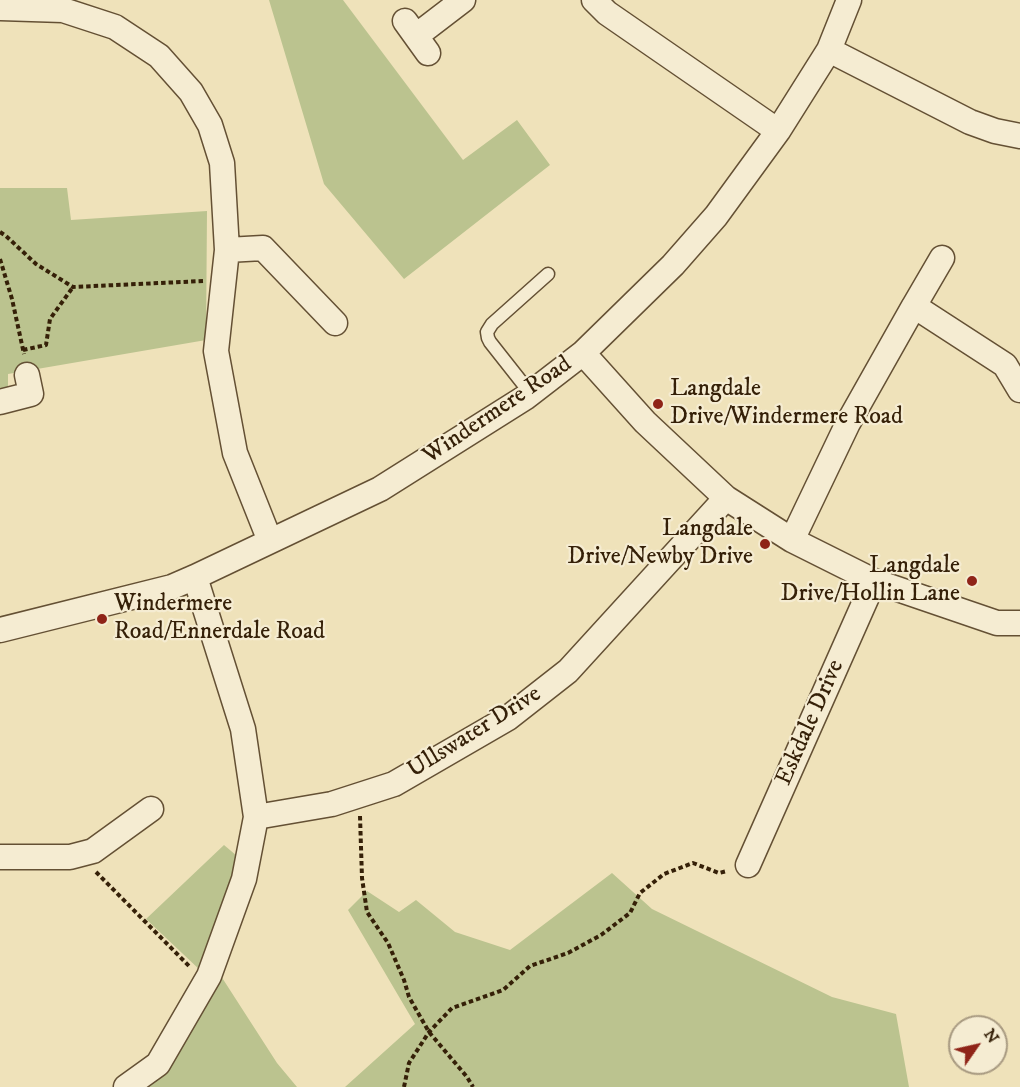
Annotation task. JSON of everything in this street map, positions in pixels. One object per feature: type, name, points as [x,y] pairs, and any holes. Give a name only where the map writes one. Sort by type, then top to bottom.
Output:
[{"type":"street","points":[[416,36],[463,0]]},
{"type":"street","points":[[594,0],[607,13],[778,131]]},
{"type":"street","name":"Windermere Road","points":[[0,630],[172,587],[195,577],[380,489],[531,394],[583,352],[673,266],[716,216],[778,131],[829,50],[849,0]]},
{"type":"street","points":[[0,8],[63,10],[115,27],[159,56],[191,92],[210,124],[222,164],[227,250],[216,351],[235,453],[270,541]]},
{"type":"street","points":[[829,50],[970,122],[995,131],[1020,136]]},
{"type":"street","points":[[227,250],[262,248],[335,323]]},
{"type":"street","points":[[792,540],[848,423],[942,258]]},
{"type":"street","points":[[914,306],[1005,365],[1020,390]]},
{"type":"street","points":[[583,352],[645,422],[726,498],[792,540],[874,582],[998,623],[1020,623]]},
{"type":"street","points":[[0,402],[31,394],[27,375]]},
{"type":"street","name":"Ullswater Drive","points":[[256,817],[332,804],[394,784],[508,718],[568,671],[726,498]]},
{"type":"street","points":[[126,1087],[158,1064],[209,976],[244,879],[256,817],[243,729],[195,577]]},
{"type":"street","name":"Eskdale Drive","points":[[748,865],[874,582]]},
{"type":"street","points":[[0,857],[70,857],[93,851],[151,809]]},
{"type":"lane","points":[[531,394],[490,342],[487,332],[492,324],[548,274]]},
{"type":"path","points":[[0,232],[36,264],[73,287],[224,280]]},
{"type":"path","points":[[0,259],[12,299],[23,350],[46,345],[50,319],[73,287]]},
{"type":"path","points":[[359,795],[362,878],[367,912],[388,943],[405,980],[409,997],[429,1032],[473,1087]]},
{"type":"path","points":[[78,855],[205,982]]},
{"type":"path","points":[[404,1087],[409,1063],[429,1032],[452,1008],[502,990],[530,966],[568,953],[601,935],[630,913],[640,893],[664,874],[693,863],[719,873],[748,865]]},
{"type":"green space","points":[[269,0],[343,0],[463,160],[517,120],[550,165],[404,279],[324,184]]},
{"type":"green space","points":[[0,188],[67,188],[71,220],[207,211],[206,340],[8,374],[8,394],[0,396]]},
{"type":"green space","points":[[224,845],[237,856],[215,942],[201,971],[146,919]]},
{"type":"green space","points":[[612,873],[652,909],[832,997],[896,1014],[909,1087],[345,1087],[415,1024],[348,910],[367,891],[399,912],[416,900],[455,932],[510,950]]},
{"type":"green space","points":[[219,973],[277,1063],[297,1087],[147,1087],[168,1065]]},
{"type":"place","name":"Langdale Drive/Windermere Road","points":[[658,404]]},
{"type":"place","name":"Langdale Drive/Newby Drive","points":[[765,544]]},
{"type":"place","name":"Langdale Drive/Hollin Lane","points":[[972,581]]},
{"type":"place","name":"Windermere Road/Ennerdale Road","points":[[102,619]]}]
